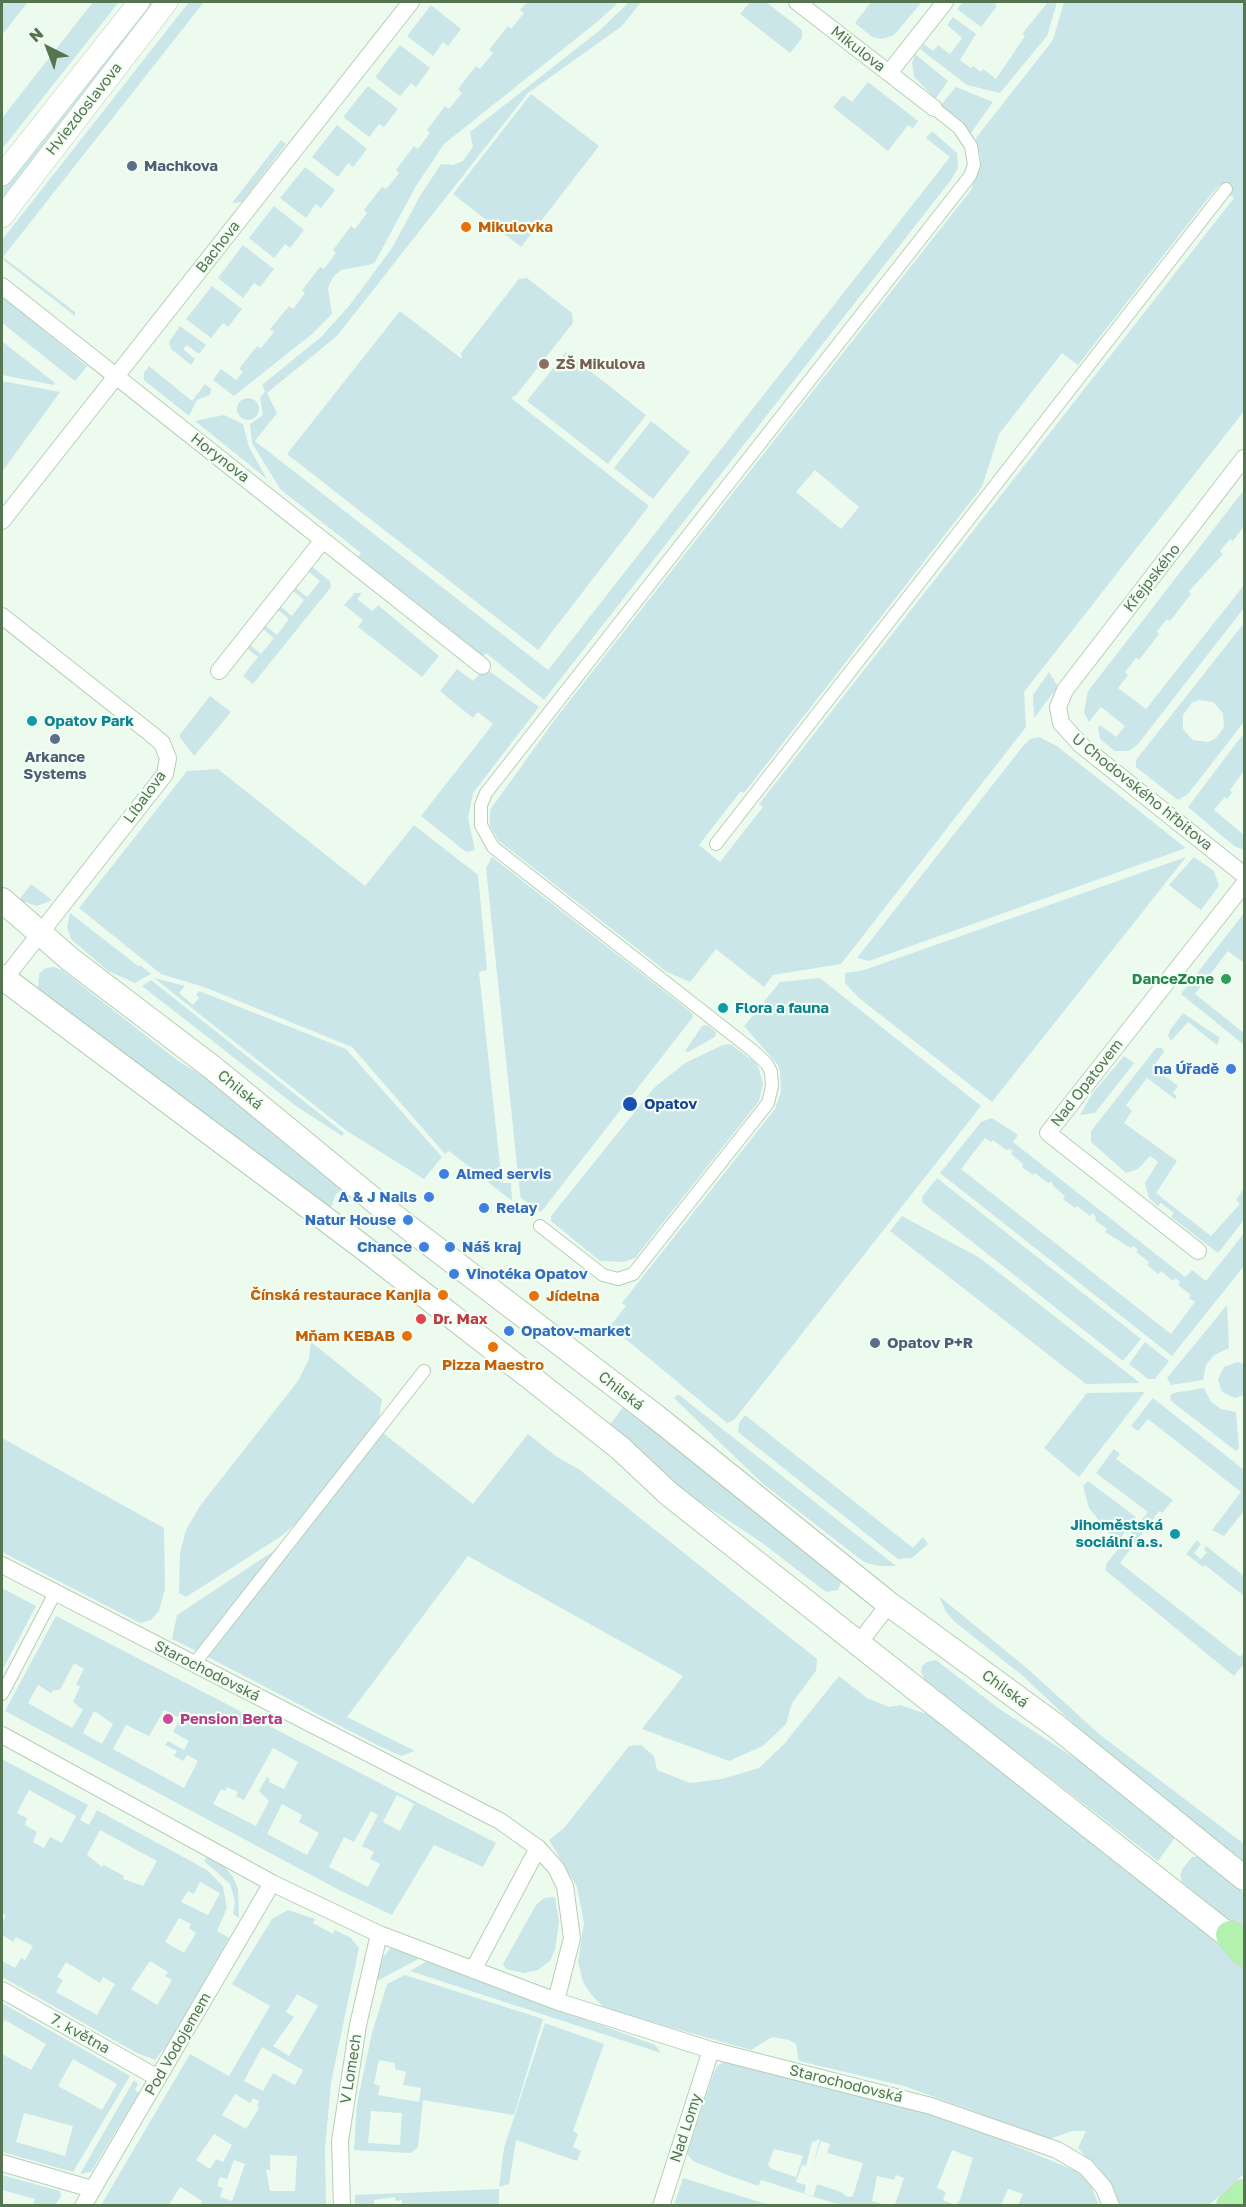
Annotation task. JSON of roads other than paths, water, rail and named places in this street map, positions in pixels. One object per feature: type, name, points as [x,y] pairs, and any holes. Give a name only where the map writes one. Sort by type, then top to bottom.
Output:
[{"type":"highway","points":[[1231,2205],[1245,2193]]},
{"type":"main road","name":"Chilská","points":[[2,900],[70,960],[222,1074],[387,1211],[655,1416],[889,1604],[1056,1726],[1245,1878]]},
{"type":"main road","points":[[2,979],[360,1245],[530,1377],[620,1448],[669,1494],[1240,1945]]},
{"type":"street","name":"Hviezdoslavova","points":[[2,175],[139,2]]},
{"type":"street","name":"Hviezdoslavova","points":[[2,217],[167,2]]},
{"type":"street","name":"Bachova","points":[[116,377],[411,2]]},
{"type":"street","name":"Mikulova","points":[[797,2],[934,108]]},
{"type":"street","name":"Mikulova","points":[[889,73],[945,2]]},
{"type":"street","points":[[540,1227],[603,1275],[618,1279],[633,1274],[768,1103],[772,1079],[767,1064],[752,1050],[493,847],[481,825],[481,805],[486,793],[970,177],[975,165],[971,146],[959,129],[934,108]]},
{"type":"street","points":[[716,844],[1226,189]]},
{"type":"street","points":[[2,286],[116,377],[2,521]]},
{"type":"street","name":"Horynova","points":[[116,377],[482,666]]},
{"type":"street","name":"Křejpského","points":[[1060,699],[1245,458]]},
{"type":"street","points":[[219,671],[323,540]]},
{"type":"street","name":"Líbalova","points":[[2,616],[162,743],[168,758],[165,774],[2,979]]},
{"type":"street","name":"U Chodovského hřbitova","points":[[1060,699],[1058,715],[1066,731],[1245,875]]},
{"type":"street","name":"Nad Opatovem","points":[[1198,1251],[1048,1132],[1245,884]]},
{"type":"street","points":[[194,1664],[424,1371]]},
{"type":"street","name":"Starochodovská","points":[[2,1565],[500,1821],[538,1848],[556,1868],[565,1886],[572,1938],[556,2001]]},
{"type":"street","points":[[2,1694],[55,1593]]},
{"type":"street","points":[[859,1643],[889,1604]]},
{"type":"street","name":"Starochodovská","points":[[2,1735],[272,1883],[380,1934],[556,2001],[711,2050],[931,2106],[1058,2150],[1086,2167],[1104,2188],[1111,2205]]},
{"type":"street","points":[[473,1970],[538,1848]]},
{"type":"street","name":"Pod Vodojemem","points":[[83,2205],[272,1883]]},
{"type":"street","name":"V Lomech","points":[[342,2205],[340,2141],[358,2025],[380,1934]]},
{"type":"street","name":"7. května","points":[[2,1990],[158,2078]]},
{"type":"street","name":"Nad Lomy","points":[[661,2205],[711,2050]]},
{"type":"street","points":[[2,2163],[92,2189]]},
{"type":"place","name":"Machkova","points":[[132,166]]},
{"type":"place","name":"Mikulovka","points":[[466,227]]},
{"type":"place","name":"ZŠ Mikulova","points":[[544,364]]},
{"type":"place","name":"Opatov Park","points":[[32,721]]},
{"type":"place","name":"Arkance Systems","points":[[55,739]]},
{"type":"place","name":"DanceZone","points":[[1226,979]]},
{"type":"place","name":"Flora a fauna","points":[[723,1008]]},
{"type":"place","name":"na Úřadě","points":[[1231,1069]]},
{"type":"place","name":"Opatov","points":[[630,1104]]},
{"type":"place","name":"Almed servis","points":[[444,1174]]},
{"type":"place","name":"A & J Nails","points":[[429,1197]]},
{"type":"place","name":"Relay","points":[[484,1208]]},
{"type":"place","name":"Natur House","points":[[408,1220]]},
{"type":"place","name":"Chance","points":[[424,1247]]},
{"type":"place","name":"Náš kraj","points":[[450,1247]]},
{"type":"place","name":"Vinotéka Opatov","points":[[454,1274]]},
{"type":"place","name":"Čínská restaurace Kanjia","points":[[443,1295]]},
{"type":"place","name":"Jídelna","points":[[534,1296]]},
{"type":"place","name":"Dr. Max","points":[[421,1319]]},
{"type":"place","name":"Opatov-market","points":[[509,1331]]},
{"type":"place","name":"Mňam KEBAB","points":[[407,1336]]},
{"type":"place","name":"Opatov P+R","points":[[875,1343]]},
{"type":"place","name":"Pizza Maestro","points":[[493,1347]]},
{"type":"place","name":"Jihoměstská sociální a.s.","points":[[1175,1534]]},
{"type":"place","name":"Pension Berta","points":[[168,1719]]}]
